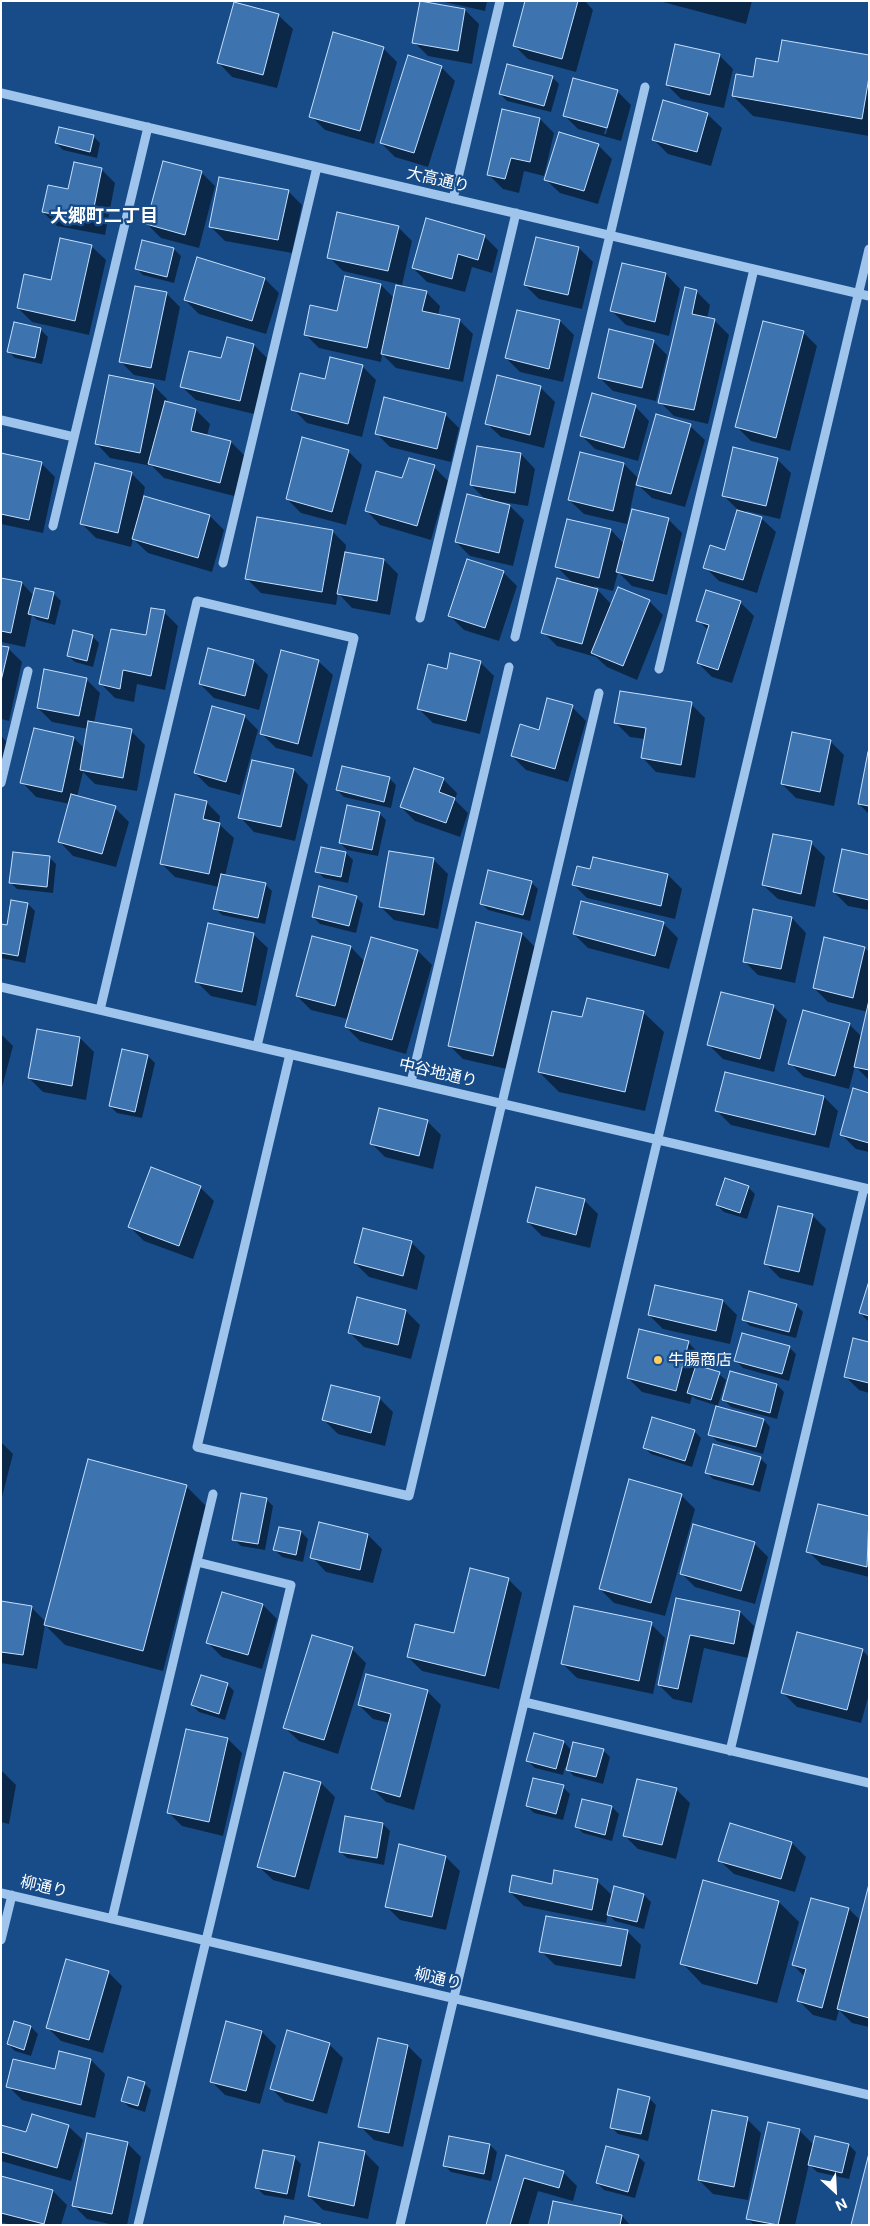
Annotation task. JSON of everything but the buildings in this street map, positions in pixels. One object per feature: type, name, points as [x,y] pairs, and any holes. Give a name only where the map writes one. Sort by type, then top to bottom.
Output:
[{"type":"street","points":[[453,199],[500,1]]},
{"type":"street","points":[[515,637],[646,88]]},
{"type":"street","name":"大高通り","points":[[1,93],[869,296]]},
{"type":"street","points":[[53,526],[148,127]]},
{"type":"street","points":[[223,563],[317,167]]},
{"type":"street","points":[[420,618],[516,213]]},
{"type":"street","points":[[400,2225],[869,249]]},
{"type":"street","points":[[659,669],[754,269]]},
{"type":"street","points":[[1,420],[74,437]]},
{"type":"street","points":[[100,1010],[197,602],[262,616],[354,638],[257,1046]]},
{"type":"street","points":[[411,1082],[509,667]]},
{"type":"street","points":[[1,784],[28,671]]},
{"type":"street","points":[[290,1054],[197,1447],[409,1496],[600,693]]},
{"type":"street","name":"中谷地通り","points":[[1,987],[866,1188]]},
{"type":"street","points":[[730,1751],[866,1188]]},
{"type":"street","points":[[112,1919],[213,1494]]},
{"type":"street","points":[[138,2225],[290,1585],[197,1562]]},
{"type":"street","points":[[524,1702],[869,1783]]},
{"type":"street","name":"柳通り","points":[[1,1893],[869,2095]]},
{"type":"street","points":[[1,1940],[12,1896]]},
{"type":"place","name":"牛腸商店","points":[[658,1360]]},
{"type":"district","name":"大郷町二丁目","points":[[104,217]]}]
